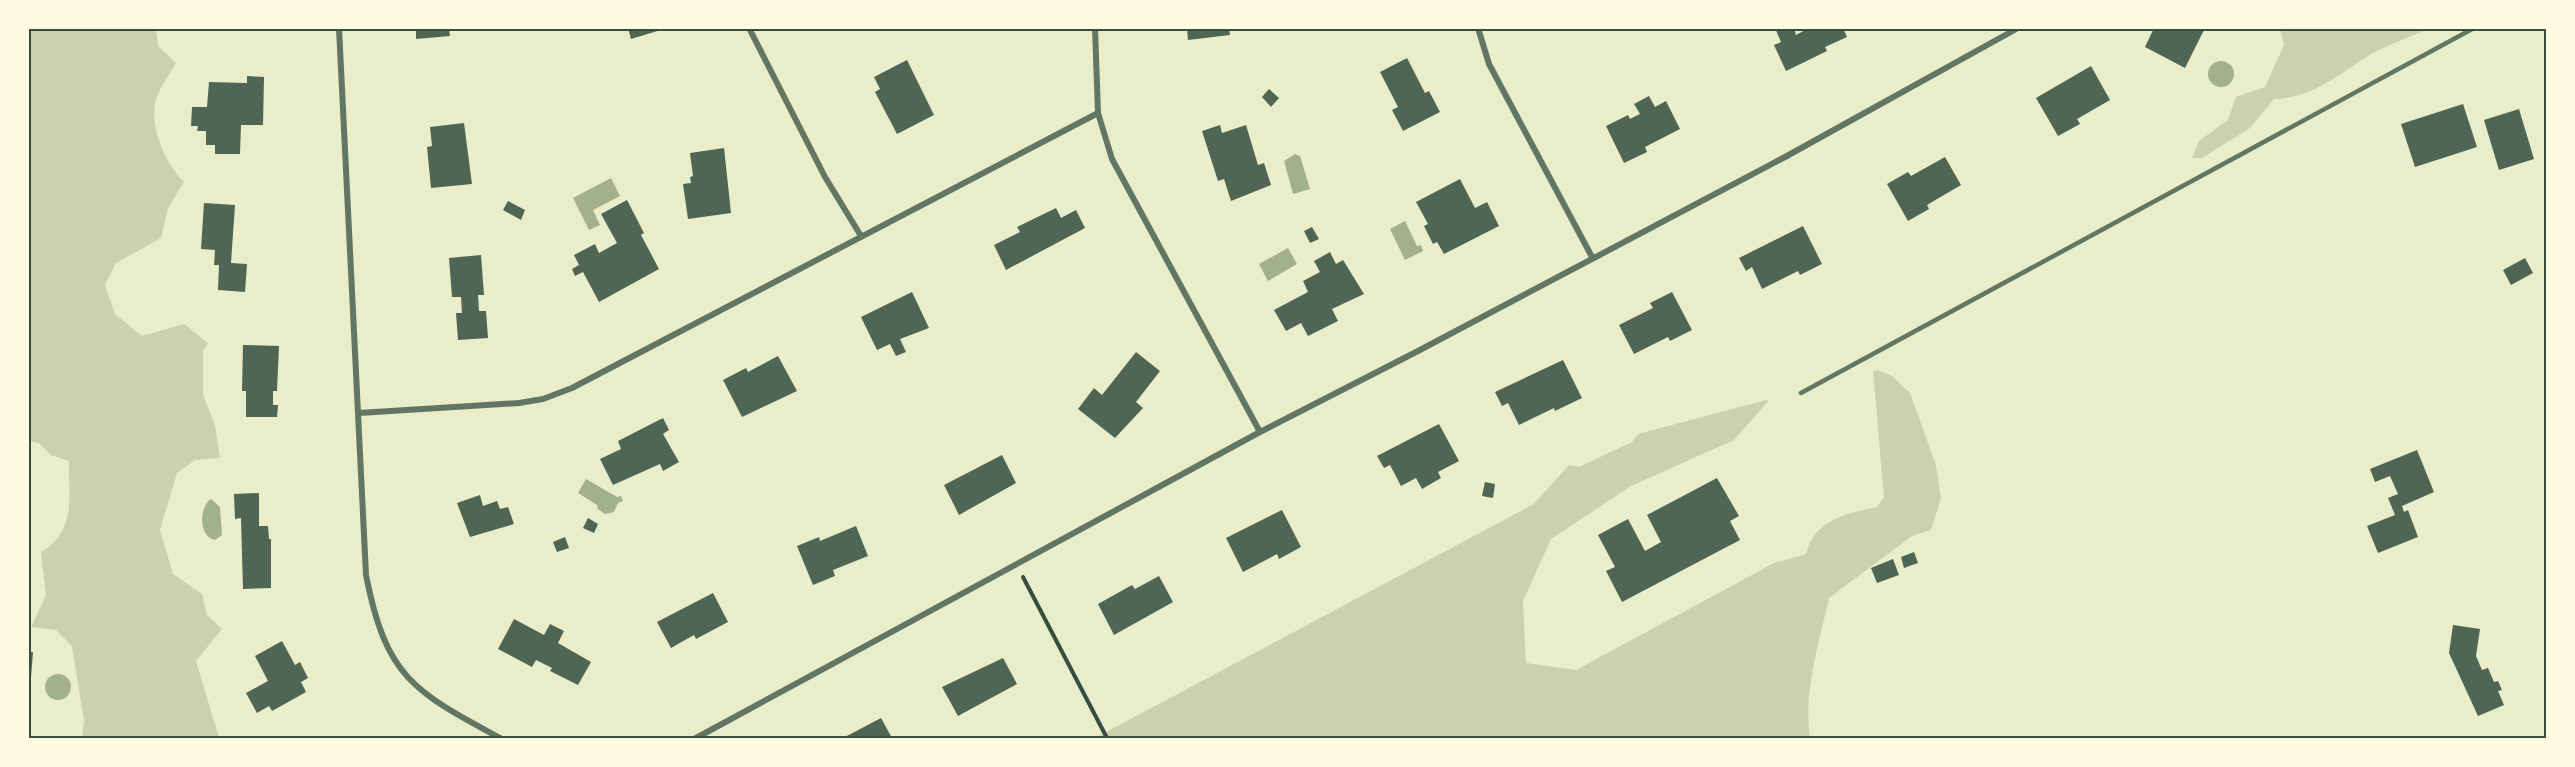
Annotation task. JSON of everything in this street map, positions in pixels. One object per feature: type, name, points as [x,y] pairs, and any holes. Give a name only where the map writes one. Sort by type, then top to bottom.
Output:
[{"type":"street","points":[[339,28],[366,575],[373,612],[384,645],[396,665],[436,704],[500,738]]},
{"type":"street","points":[[749,28],[825,177],[861,236]]},
{"type":"street","points":[[1095,28],[1098,113],[1112,159],[1260,432]]},
{"type":"street","points":[[1478,28],[1488,64],[1592,257]]},
{"type":"street","points":[[696,738],[1017,566],[1260,432],[1795,151],[2018,28]]},
{"type":"street","points":[[359,413],[543,399],[572,388],[1098,113]]},
{"type":"lane","points":[[1801,393],[2474,28]]},
{"type":"path","points":[[1017,566],[1107,738]]},
{"type":"shaded area","points":[[29,28],[156,29],[158,46],[176,63],[157,95],[154,111],[160,144],[171,165],[184,182],[168,208],[161,238],[116,263],[105,285],[115,314],[142,336],[184,324],[208,343],[203,351],[203,395],[215,425],[220,458],[195,460],[177,473],[160,530],[173,574],[202,594],[207,615],[222,629],[196,661],[219,738],[82,738],[84,721],[72,646],[56,630],[31,627],[46,596],[41,552],[60,534],[68,512],[69,461],[51,455],[39,443],[29,441]]},
{"type":"shaded area","points":[[2280,29],[2428,29],[2373,53],[2314,89],[2289,98],[2274,99],[2250,128],[2202,158],[2192,158],[2199,141],[2228,120],[2236,97],[2265,87],[2284,45]]},
{"type":"shaded area","points":[[2221,61],[2230,65],[2234,74],[2230,83],[2221,87],[2212,83],[2208,74],[2212,65]]},
{"type":"shaded area","points":[[1295,154],[1300,156],[1310,189],[1293,194],[1284,161]]},
{"type":"shaded area","points":[[611,178],[620,196],[593,210],[600,225],[589,230],[573,198]]},
{"type":"shaded area","points":[[1405,221],[1417,246],[1421,245],[1423,251],[1405,260],[1390,229]]},
{"type":"shaded area","points":[[1288,248],[1297,264],[1268,281],[1259,264]]},
{"type":"shaded area","points":[[1878,370],[1892,376],[1910,393],[1936,465],[1941,499],[1931,530],[1912,536],[1829,598],[1810,686],[1808,721],[1810,738],[1095,738],[1534,504],[1569,465],[1579,467],[1632,442],[1638,434],[1770,399],[1734,440],[1631,486],[1551,539],[1523,601],[1526,663],[1576,670],[1774,563],[1806,554],[1816,533],[1833,520],[1877,507],[1884,497],[1873,371]]},
{"type":"shaded area","points":[[586,479],[617,497],[621,496],[623,501],[618,503],[614,512],[605,514],[598,509],[597,505],[578,493]]},
{"type":"shaded area","points":[[211,499],[220,507],[222,535],[215,540],[206,533],[202,521],[204,508]]},
{"type":"shaded area","points":[[58,674],[67,678],[71,687],[67,696],[58,700],[49,696],[45,687],[49,678]]},
{"type":"building","points":[[416,28],[449,28],[450,36],[416,39]]},
{"type":"building","points":[[628,28],[664,28],[664,29],[631,39]]},
{"type":"building","points":[[1187,28],[1229,28],[1230,35],[1188,40]]},
{"type":"building","points":[[1775,28],[1794,28],[1796,35],[1809,28],[1843,28],[1847,37],[1825,47],[1827,51],[1786,71],[1774,45],[1781,42]]},
{"type":"building","points":[[2154,28],[2205,28],[2185,68],[2145,47]]},
{"type":"building","points":[[1407,58],[1425,93],[1429,91],[1440,112],[1403,131],[1392,110],[1398,107],[1380,72]]},
{"type":"building","points":[[907,60],[934,115],[897,134],[875,92],[880,89],[874,77]]},
{"type":"building","points":[[2091,66],[2110,100],[2077,119],[2080,124],[2058,136],[2036,98]]},
{"type":"building","points":[[247,76],[264,77],[263,125],[241,125],[240,154],[215,154],[215,145],[206,145],[206,131],[197,131],[198,126],[191,126],[192,107],[207,107],[209,82],[247,83]]},
{"type":"building","points":[[1269,89],[1279,98],[1271,107],[1262,97]]},
{"type":"building","points":[[1649,96],[1655,107],[1666,101],[1680,129],[1645,147],[1647,152],[1624,163],[1606,126],[1628,115],[1630,119],[1640,114],[1634,104]]},
{"type":"building","points":[[2463,104],[2477,147],[2415,167],[2401,124]]},
{"type":"building","points":[[2519,109],[2534,159],[2499,170],[2484,120]]},
{"type":"building","points":[[464,123],[472,184],[431,188],[427,147],[432,146],[430,127]]},
{"type":"building","points":[[1220,125],[1222,133],[1246,125],[1258,165],[1264,163],[1271,185],[1231,201],[1224,179],[1218,181],[1202,131]]},
{"type":"building","points":[[724,148],[731,213],[688,219],[683,184],[691,183],[690,177],[693,176],[690,153]]},
{"type":"building","points":[[1945,157],[1961,185],[1927,205],[1929,209],[1908,221],[1887,184],[1908,172],[1911,176]]},
{"type":"building","points":[[1460,179],[1475,208],[1487,202],[1499,226],[1444,254],[1437,242],[1433,244],[1424,226],[1428,224],[1416,202]]},
{"type":"building","points":[[627,200],[644,233],[641,235],[659,269],[599,302],[583,272],[575,276],[572,269],[579,265],[574,255],[595,244],[599,253],[617,243],[601,214]]},
{"type":"building","points":[[508,201],[525,210],[521,220],[503,210]]},
{"type":"building","points":[[204,203],[235,205],[231,263],[247,264],[245,292],[218,290],[219,265],[214,265],[215,250],[201,249]]},
{"type":"building","points":[[1056,208],[1061,218],[1076,210],[1085,228],[1006,270],[994,245],[1020,232],[1017,227]]},
{"type":"building","points":[[1803,226],[1822,264],[1800,275],[1798,271],[1762,289],[1752,267],[1746,271],[1739,258]]},
{"type":"building","points":[[1312,227],[1319,239],[1310,243],[1304,231]]},
{"type":"building","points":[[1330,252],[1336,264],[1343,260],[1364,294],[1332,309],[1338,321],[1308,336],[1301,323],[1286,331],[1274,310],[1308,292],[1303,281],[1320,272],[1314,261]]},
{"type":"building","points":[[481,255],[484,295],[478,295],[479,311],[486,311],[488,338],[458,340],[456,313],[462,313],[461,297],[452,297],[449,258]]},
{"type":"building","points":[[2525,258],[2533,273],[2511,285],[2503,270]]},
{"type":"building","points":[[912,292],[929,328],[900,339],[906,352],[896,356],[890,344],[877,350],[861,317]]},
{"type":"building","points":[[1672,292],[1692,330],[1670,341],[1668,337],[1634,354],[1619,325],[1653,308],[1650,303]]},
{"type":"building","points":[[243,345],[279,346],[277,391],[273,391],[273,405],[278,405],[277,417],[246,417],[246,391],[242,391]]},
{"type":"building","points":[[1136,352],[1160,371],[1136,402],[1143,408],[1115,438],[1078,409],[1094,388],[1102,395]]},
{"type":"building","points":[[778,356],[797,391],[742,417],[723,380],[746,368],[748,372]]},
{"type":"building","points":[[1563,360],[1582,398],[1555,411],[1554,408],[1519,425],[1508,403],[1502,406],[1495,392]]},
{"type":"building","points":[[663,418],[669,430],[663,434],[679,462],[663,471],[660,464],[613,485],[600,459],[621,449],[618,441]]},
{"type":"building","points":[[1439,424],[1459,461],[1438,472],[1441,478],[1422,489],[1416,478],[1401,486],[1390,465],[1384,468],[1377,456]]},
{"type":"building","points":[[2417,450],[2434,492],[2402,506],[2404,512],[2408,510],[2418,537],[2378,553],[2367,526],[2395,515],[2388,498],[2398,494],[2390,476],[2375,482],[2370,469]]},
{"type":"building","points":[[1002,455],[1016,483],[959,515],[944,485]]},
{"type":"building","points":[[1717,478],[1739,516],[1730,521],[1740,540],[1622,602],[1606,571],[1615,567],[1598,535],[1628,519],[1645,551],[1661,542],[1647,515]]},
{"type":"building","points":[[1485,482],[1495,484],[1493,498],[1482,496]]},
{"type":"building","points":[[259,493],[259,526],[268,526],[269,539],[271,539],[271,588],[243,589],[241,518],[235,519],[234,494]]},
{"type":"building","points":[[480,495],[483,506],[497,501],[500,509],[508,507],[514,524],[470,537],[457,503]]},
{"type":"building","points":[[1282,510],[1301,547],[1279,559],[1277,554],[1243,572],[1226,538]]},
{"type":"building","points":[[588,518],[598,524],[594,533],[583,528]]},
{"type":"building","points":[[856,526],[868,556],[833,570],[835,576],[813,585],[797,546],[819,537],[820,541]]},
{"type":"building","points":[[565,537],[569,548],[557,552],[553,542]]},
{"type":"building","points":[[1914,552],[1918,563],[1904,568],[1901,557]]},
{"type":"building","points":[[1893,559],[1899,575],[1877,583],[1871,568]]},
{"type":"building","points":[[1159,576],[1173,602],[1114,635],[1098,604],[1132,585],[1135,589]]},
{"type":"building","points":[[713,593],[728,622],[696,639],[694,635],[671,648],[657,622]]},
{"type":"building","points":[[514,619],[544,635],[550,624],[564,631],[558,643],[591,662],[578,685],[550,671],[552,668],[536,660],[532,667],[498,649]]},
{"type":"building","points":[[2453,625],[2480,629],[2476,656],[2482,670],[2488,668],[2494,682],[2498,681],[2502,690],[2498,691],[2504,705],[2478,716],[2449,653]]},
{"type":"building","points":[[282,641],[295,665],[300,662],[308,678],[301,682],[306,692],[272,711],[269,706],[257,713],[246,693],[268,681],[255,656]]},
{"type":"building","points":[[28,652],[33,652],[30,690],[28,690]]},
{"type":"building","points":[[1003,658],[1017,684],[958,716],[942,687]]},
{"type":"building","points":[[881,718],[892,738],[843,738]]}]
